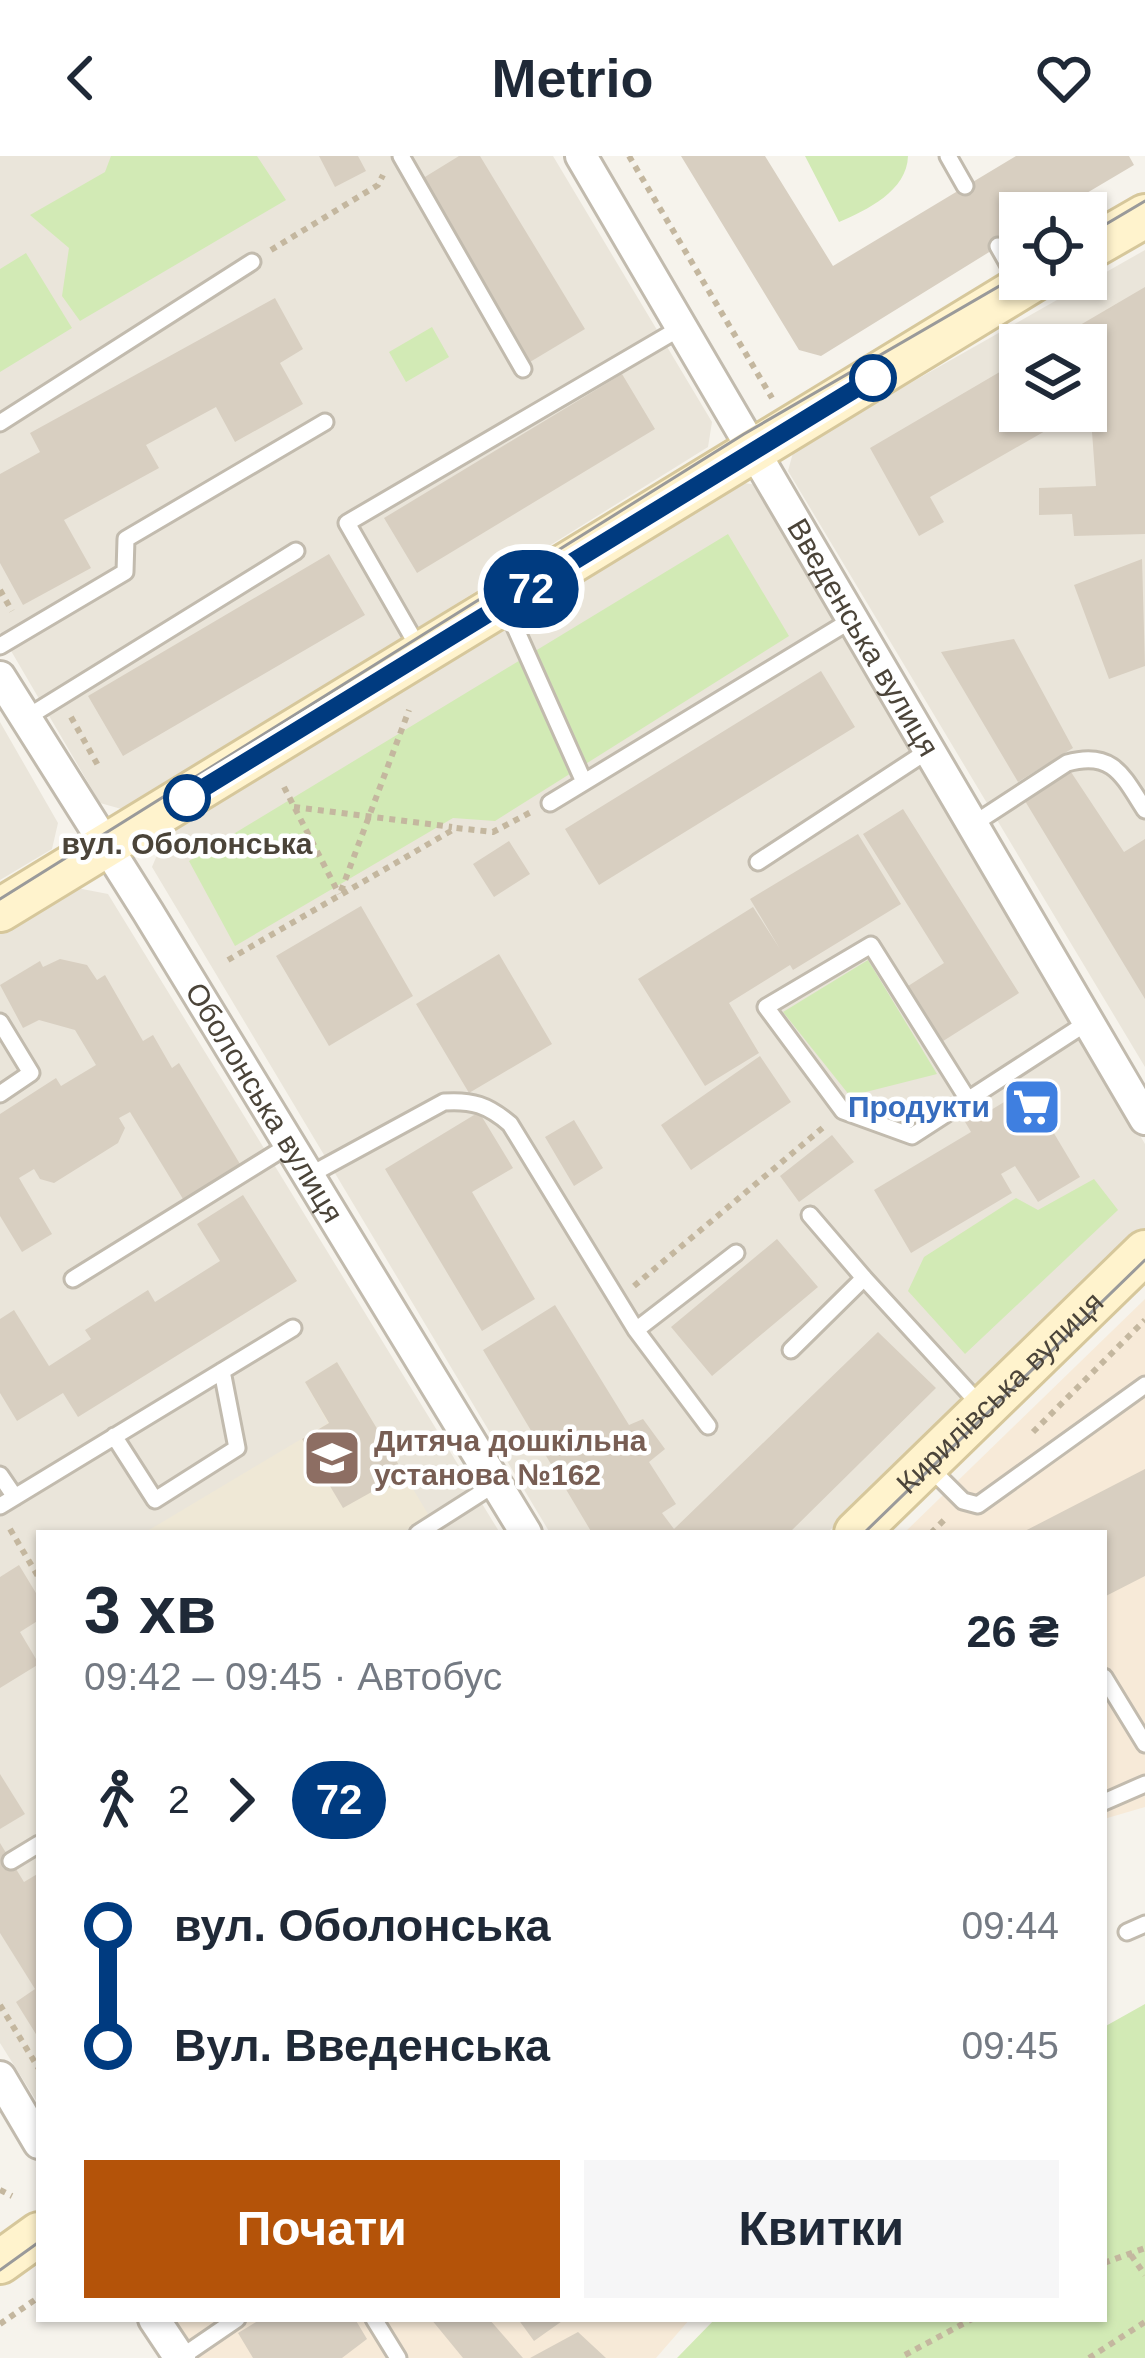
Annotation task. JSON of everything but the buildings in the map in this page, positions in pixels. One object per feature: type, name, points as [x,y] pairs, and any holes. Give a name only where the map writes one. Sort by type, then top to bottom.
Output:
[{"type":"main road","points":[[1107,238],[1145,216]]},
{"type":"main road","points":[[0,910],[1000,300]]},
{"type":"main road","name":"Кирилівська вулиця","points":[[859,1530],[1145,1252]]},
{"type":"main road","points":[[0,2262],[36,2236]]},
{"type":"street","name":"Введенська вулиця","points":[[581,156],[1145,1119]]},
{"type":"street","name":"Оболонська вулиця","points":[[0,677],[524,1530]]},
{"type":"street","points":[[0,2077],[36,2138]]},
{"type":"street","points":[[156,2322],[180,2358]]},
{"type":"lane","points":[[400,156],[524,369]]},
{"type":"lane","points":[[948,156],[965,186]]},
{"type":"lane","points":[[0,423],[252,262]]},
{"type":"lane","points":[[422,654],[347,523],[682,327]]},
{"type":"lane","points":[[0,646],[125,572],[126,539],[325,422]]},
{"type":"lane","points":[[26,718],[296,551]]},
{"type":"lane","points":[[505,605],[584,782]]},
{"type":"lane","points":[[550,802],[853,619]]},
{"type":"lane","points":[[758,862],[929,750]]},
{"type":"lane","points":[[973,825],[1067,764],[1084,759],[1104,761],[1119,770],[1145,811]]},
{"type":"lane","points":[[968,1098],[871,945],[766,1007],[843,1111],[912,1136],[1088,1022]]},
{"type":"lane","points":[[0,1022],[32,1073],[0,1094]]},
{"type":"lane","points":[[308,1176],[443,1102],[491,1107],[510,1124],[636,1330],[708,1426]]},
{"type":"lane","points":[[73,1279],[289,1145]]},
{"type":"lane","points":[[810,1215],[984,1410]]},
{"type":"lane","points":[[636,1330],[736,1253]]},
{"type":"lane","points":[[791,1350],[864,1278]]},
{"type":"lane","points":[[0,1475],[5,1505],[293,1328]]},
{"type":"lane","points":[[114,1436],[154,1500],[237,1448],[222,1371]]},
{"type":"lane","points":[[927,1465],[963,1501],[978,1505],[1145,1385]]},
{"type":"lane","points":[[423,1530],[496,1484]]},
{"type":"lane","points":[[1107,1682],[1145,1744]]},
{"type":"lane","points":[[1107,1801],[1145,1784]]},
{"type":"lane","points":[[11,1861],[36,1846]]},
{"type":"lane","points":[[1127,1931],[1145,1924]]},
{"type":"lane","points":[[180,2358],[233,2322]]},
{"type":"lane","points":[[376,2322],[398,2358]]},
{"type":"path","points":[[629,156],[770,395]]},
{"type":"path","points":[[252,262],[378,185],[386,171]]},
{"type":"path","points":[[339,895],[409,710]]},
{"type":"path","points":[[284,787],[339,895]]},
{"type":"path","points":[[295,806],[494,832],[550,802]]},
{"type":"path","points":[[228,960],[456,828]]},
{"type":"path","points":[[618,1300],[843,1111]]},
{"type":"path","points":[[5,1505],[36,1572]]},
{"type":"path","points":[[0,2006],[36,2064]]},
{"type":"path","points":[[0,2190],[12,2196]]},
{"type":"path","points":[[1107,2262],[1145,2248]]},
{"type":"path","points":[[1131,2255],[1145,2275]]},
{"type":"path","points":[[0,2324],[36,2299]]},
{"type":"path","points":[[904,2357],[968,2322]]},
{"type":"path","points":[[1089,2358],[1145,2322]]},
{"type":"shaded area","points":[[0,156],[553,156],[712,422],[708,447],[125,810],[100,803],[0,632]]},
{"type":"shaded area","points":[[1145,250],[1145,1067],[788,471],[794,449],[999,333],[999,432],[1107,432],[1107,324],[1014,324],[1057,300],[1107,300],[1107,272]]},
{"type":"shaded area","points":[[738,482],[757,485],[1145,1144],[1145,1228],[830,1530],[548,1530],[152,867],[168,829]]},
{"type":"shaded area","points":[[0,722],[58,823],[52,849],[0,880]]},
{"type":"shaded area","points":[[77,888],[108,894],[498,1530],[36,1530],[36,2100],[0,2043],[0,934]]},
{"type":"shaded area","points":[[1145,1299],[1145,1807],[1107,1818],[1107,1530],[907,1530]]},
{"type":"shaded area","name":"Дитяча дошкільна установа №162","points":[[337,1362],[428,1514],[406,1530],[149,1530],[328,1423],[305,1382]]},
{"type":"shaded area","points":[[173,2322],[687,2322],[656,2358],[195,2358]]},
{"type":"green space","points":[[111,156],[257,156],[286,200],[80,321],[62,296],[69,248],[30,215],[105,172]]},
{"type":"green space","points":[[805,156],[908,156],[893,189],[839,222]]},
{"type":"green space","points":[[26,253],[72,328],[0,372],[0,269]]},
{"type":"green space","points":[[432,327],[449,357],[406,382],[389,352]]},
{"type":"green space","points":[[728,534],[789,636],[495,821],[453,818],[235,946],[189,861]]},
{"type":"green space","points":[[868,960],[937,1074],[850,1096],[783,1012]]},
{"type":"green space","points":[[1094,1179],[1118,1210],[965,1354],[908,1291],[924,1257],[1016,1198],[1038,1210]]},
{"type":"green space","points":[[1145,2004],[1145,2358],[677,2358],[712,2322],[1107,2322],[1107,2025]]},
{"type":"tram line","points":[[1107,224],[1145,201]]},
{"type":"tram line","points":[[0,899],[744,434],[999,286]]},
{"type":"tram line","points":[[867,1530],[1145,1260]]},
{"type":"tram line","points":[[0,2270],[36,2244]]},
{"type":"bus line","name":"72","points":[[187,798],[873,378]]},
{"type":"place","name":"вул. Оболонська","points":[[187,798]]},
{"type":"place","name":"Продукти","points":[[1032,1107]]},
{"type":"place","name":"Дитяча дошкільна установа №162","points":[[332,1458]]}]
